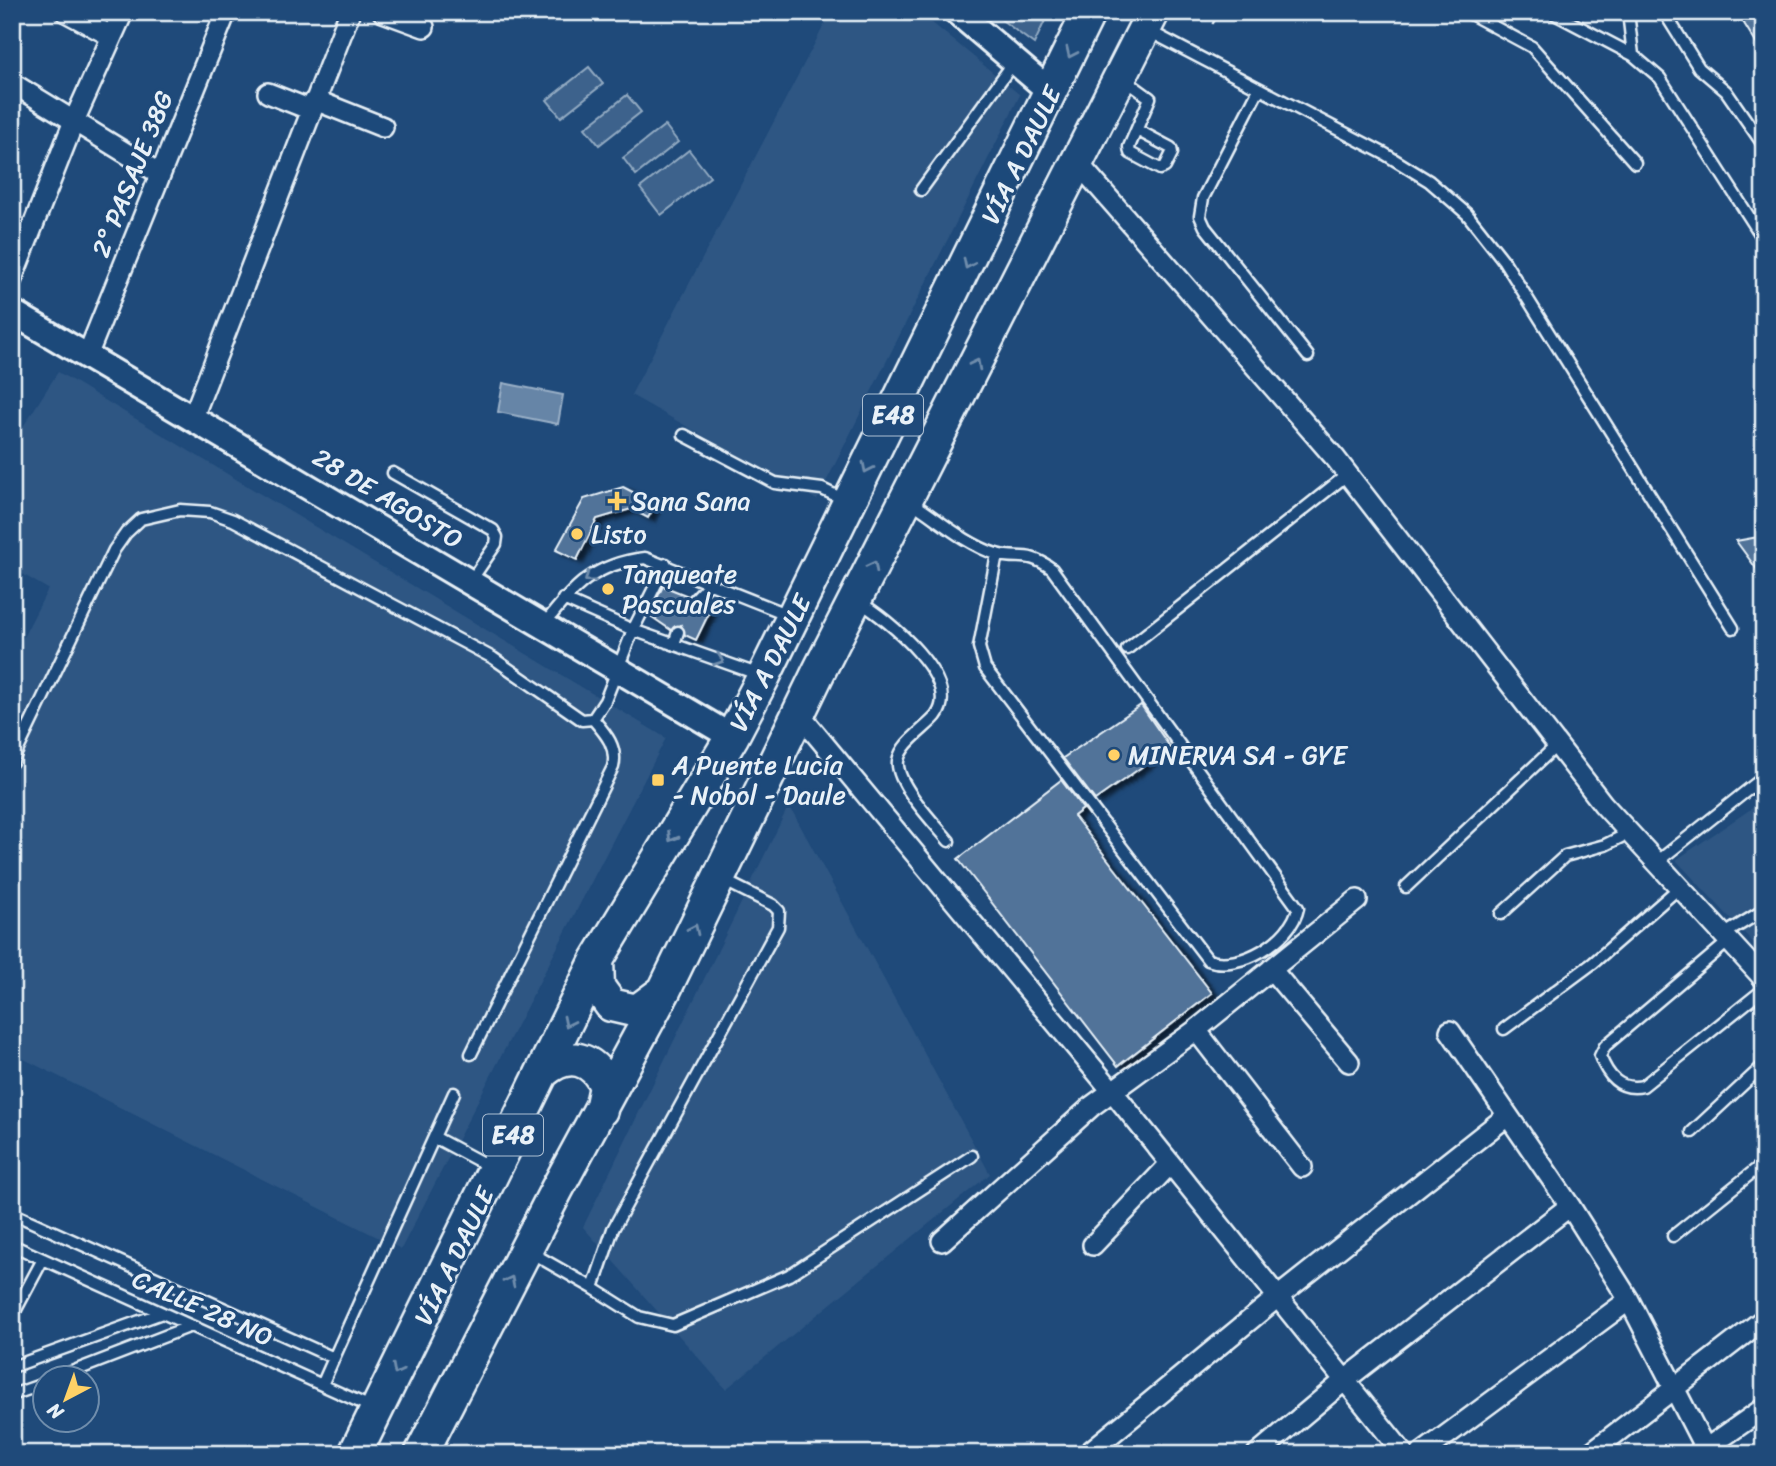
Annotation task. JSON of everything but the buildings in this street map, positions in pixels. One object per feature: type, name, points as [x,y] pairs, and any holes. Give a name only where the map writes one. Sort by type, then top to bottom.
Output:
[{"type":"highway","name":"VÍA A DAULE","points":[[355,1454],[597,960],[732,737],[764,676],[1052,93],[1089,12]]},
{"type":"highway","name":"VÍA A DAULE","points":[[421,1454],[664,991],[799,714],[1079,163],[1148,20]]},
{"type":"highway","points":[[597,960],[598,987],[611,1005],[637,1011],[648,1006],[664,991]]},
{"type":"highway","points":[[544,1071],[566,1058],[591,1064],[600,1073],[606,1086],[601,1111]]},
{"type":"street","points":[[66,12],[111,36]]},
{"type":"street","points":[[12,279],[74,121],[123,12]]},
{"type":"street","points":[[193,417],[350,12]]},
{"type":"street","points":[[383,12],[424,27]]},
{"type":"street","points":[[957,12],[1052,93]]},
{"type":"street","name":"2° PASAJE 38G","points":[[87,356],[220,14]]},
{"type":"street","points":[[12,83],[160,174]]},
{"type":"street","points":[[268,93],[383,127]]},
{"type":"street","points":[[1079,163],[1348,474],[1557,745],[1629,833],[1764,979]]},
{"type":"street","name":"28 DE AGOSTO","points":[[12,312],[732,737]]},
{"type":"street","points":[[799,714],[1113,1092],[1404,1454]]},
{"type":"street","points":[[942,1241],[1092,1106],[1196,1030],[1357,900]]},
{"type":"street","points":[[1271,969],[1349,1062]]},
{"type":"street","points":[[1196,1030],[1302,1167]]},
{"type":"street","points":[[1450,1031],[1570,1206],[1629,1300],[1708,1451],[1764,1408]]},
{"type":"street","points":[[1087,1454],[1279,1296],[1507,1116]]},
{"type":"street","points":[[1093,1245],[1170,1164]]},
{"type":"street","points":[[1257,1454],[1345,1380],[1570,1206]]},
{"type":"street","points":[[1421,1454],[1629,1300]]},
{"type":"street","points":[[1589,1454],[1764,1318]]},
{"type":"lane","points":[[1467,12],[1532,47],[1635,163]]},
{"type":"lane","points":[[1551,12],[1633,55],[1668,89],[1764,240]]},
{"type":"lane","points":[[1628,12],[1633,55]]},
{"type":"lane","points":[[1664,12],[1699,68],[1726,91],[1764,146]]},
{"type":"lane","points":[[1148,20],[1259,89],[1385,154],[1429,181],[1467,214],[1504,261],[1733,628]]},
{"type":"lane","points":[[921,190],[1015,62]]},
{"type":"lane","points":[[1120,77],[1150,99],[1129,147],[1130,153],[1160,169],[1164,167],[1172,153],[1171,148],[1137,130]]},
{"type":"lane","points":[[1259,89],[1203,198],[1200,216],[1205,227],[1308,356]]},
{"type":"lane","points":[[684,435],[775,483],[822,489],[850,502]]},
{"type":"lane","points":[[393,473],[493,530],[496,544],[470,582]]},
{"type":"lane","points":[[1127,649],[1348,474]]},
{"type":"lane","points":[[907,499],[967,539],[997,554],[1037,558],[1052,569],[1298,908],[1290,929],[1251,957],[1230,964],[1208,960],[985,668],[979,647],[997,554]]},
{"type":"lane","points":[[12,762],[114,550],[141,519],[180,510],[210,512],[233,520],[493,658],[577,718],[593,719],[615,752],[613,767],[471,1054]]},
{"type":"lane","points":[[544,625],[563,599],[594,572],[620,561],[645,558],[666,564],[792,617]]},
{"type":"lane","points":[[593,719],[605,701],[633,630],[666,564]]},
{"type":"lane","points":[[694,600],[710,583]]},
{"type":"lane","points":[[563,599],[633,630],[764,676]]},
{"type":"lane","points":[[856,600],[876,612],[914,648],[942,691],[943,702],[937,714],[902,751],[898,762],[905,785],[949,841]]},
{"type":"lane","points":[[674,644],[678,632]]},
{"type":"lane","points":[[1406,887],[1557,745]]},
{"type":"lane","points":[[1657,862],[1764,777]]},
{"type":"lane","points":[[1501,914],[1565,856],[1605,845],[1629,833]]},
{"type":"lane","points":[[593,1288],[613,1229],[778,927],[779,911],[773,905],[719,878]]},
{"type":"lane","points":[[1504,1029],[1593,963],[1679,887]]},
{"type":"lane","points":[[1764,910],[1726,938],[1605,1046],[1600,1056],[1615,1082],[1625,1087],[1643,1086],[1764,989]]},
{"type":"lane","points":[[1692,1132],[1764,1065]]},
{"type":"lane","points":[[321,1385],[454,1093]]},
{"type":"lane","points":[[434,1136],[496,1170]]},
{"type":"lane","points":[[526,1250],[639,1317],[653,1323],[673,1325],[768,1287],[972,1156]]},
{"type":"lane","points":[[1674,1237],[1764,1163]]},
{"type":"lane","points":[[12,1213],[334,1358]]},
{"type":"lane","name":"CALLE 28 NO","points":[[12,1245],[377,1410]]},
{"type":"lane","points":[[12,1317],[43,1259]]},
{"type":"lane","points":[[12,1367],[162,1313]]},
{"type":"lane","points":[[92,1364],[191,1326]]},
{"type":"lane","points":[[12,1395],[32,1387]]},
{"type":"path","points":[[1195,12],[1213,23],[1219,12]]},
{"type":"shaded area","points":[[831,12],[919,12],[1020,95],[817,500],[631,395]]},
{"type":"shaded area","points":[[991,12],[1049,12],[1034,44]]},
{"type":"shaded area","points":[[589,67],[603,84],[561,117],[547,100]]},
{"type":"shaded area","points":[[627,95],[641,112],[599,145],[585,128]]},
{"type":"shaded area","points":[[665,125],[678,142],[636,175],[623,158]]},
{"type":"shaded area","points":[[689,150],[710,177],[661,215],[640,188]]},
{"type":"shaded area","points":[[58,372],[666,738],[401,1249],[12,1053],[12,659],[48,589],[12,568],[12,444]]},
{"type":"shaded area","points":[[503,383],[563,395],[558,424],[498,412]]},
{"type":"shaded area","points":[[1764,800],[1764,954],[1676,860]]},
{"type":"shaded area","points":[[789,805],[990,1174],[726,1389],[583,1227]]},
{"type":"place","name":"Sana Sana","points":[[617,501]]},
{"type":"place","name":"Listo","points":[[577,534]]},
{"type":"place","name":"Tanqueate Pascuales","points":[[608,589]]},
{"type":"place","name":"MINERVA SA - GYE","points":[[1114,755]]},
{"type":"place","name":"A Puente Lucía - Nobol - Daule","points":[[658,780]]}]
